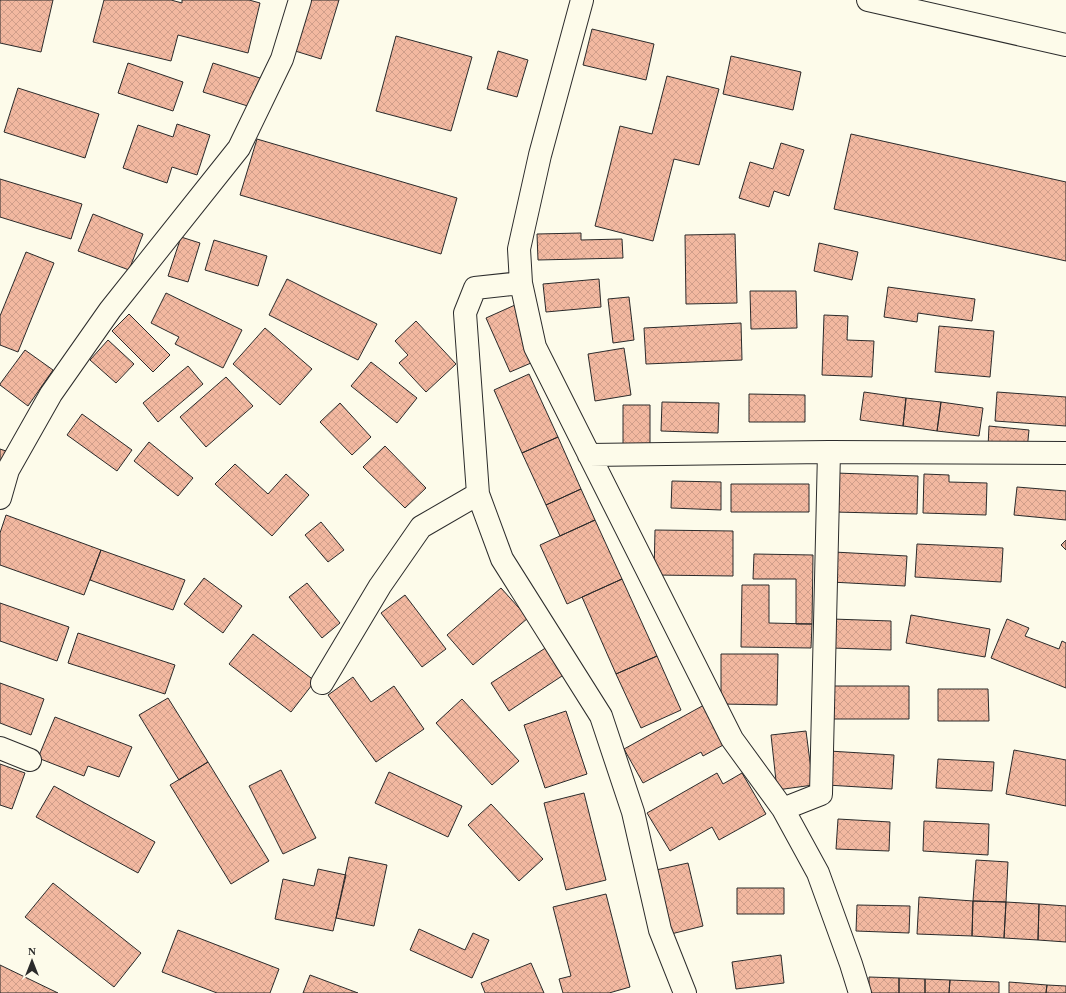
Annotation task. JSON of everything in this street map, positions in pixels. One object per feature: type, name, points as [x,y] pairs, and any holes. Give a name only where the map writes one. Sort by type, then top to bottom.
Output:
[{"type":"street","points":[[0,498],[8,470],[51,394],[110,310],[239,148],[282,59],[300,0]]},
{"type":"street","points":[[582,0],[540,155],[519,249],[521,283],[535,347],[732,740],[783,809],[818,873],[852,964],[860,993]]},
{"type":"street","points":[[868,0],[1066,45]]},
{"type":"street","points":[[521,283],[475,288],[465,313],[478,494],[502,559],[601,716],[633,812],[660,930],[685,993]]},
{"type":"street","points":[[589,455],[829,452],[1066,454]]},
{"type":"street","points":[[783,809],[821,794],[829,452]]},
{"type":"street","points":[[322,683],[380,586],[421,527],[478,494]]},
{"type":"street","points":[[0,748],[30,760]]},
{"type":"building","points":[[0,0],[53,0],[41,52],[0,43]]},
{"type":"building","points":[[104,0],[171,0],[182,3],[182,0],[249,0],[260,3],[248,53],[178,35],[171,61],[93,42]]},
{"type":"building","points":[[308,0],[339,0],[321,59],[292,50]]},
{"type":"building","points":[[592,29],[654,44],[646,80],[583,65]]},
{"type":"building","points":[[396,36],[472,57],[451,131],[376,111]]},
{"type":"building","points":[[498,51],[528,60],[517,97],[487,89]]},
{"type":"building","points":[[731,56],[801,72],[793,110],[723,94]]},
{"type":"building","points":[[128,63],[183,82],[173,111],[118,93]]},
{"type":"building","points":[[213,63],[263,79],[254,108],[203,92]]},
{"type":"building","points":[[667,76],[719,89],[699,165],[674,159],[653,241],[595,226],[620,126],[652,134]]},
{"type":"building","points":[[18,88],[99,114],[85,158],[4,132]]},
{"type":"building","points":[[177,124],[210,135],[197,175],[172,167],[167,183],[123,168],[138,125],[173,137]]},
{"type":"building","points":[[851,134],[1066,182],[1066,261],[834,209]]},
{"type":"building","points":[[257,139],[457,198],[441,254],[240,195]]},
{"type":"building","points":[[781,143],[804,150],[789,196],[774,191],[769,207],[739,198],[750,162],[773,169]]},
{"type":"building","points":[[0,179],[82,204],[71,239],[0,217]]},
{"type":"building","points":[[93,214],[143,234],[129,270],[78,251]]},
{"type":"building","points":[[581,233],[581,240],[622,239],[623,258],[538,260],[537,234]]},
{"type":"building","points":[[735,234],[737,303],[686,304],[685,235]]},
{"type":"building","points":[[181,237],[200,243],[188,282],[168,276]]},
{"type":"building","points":[[214,240],[267,256],[258,286],[205,270]]},
{"type":"building","points":[[819,243],[858,252],[852,280],[814,271]]},
{"type":"building","points":[[26,252],[54,263],[18,352],[0,345],[0,316]]},
{"type":"building","points":[[287,279],[377,324],[358,360],[269,315]]},
{"type":"building","points":[[599,279],[601,307],[546,312],[543,284]]},
{"type":"building","points":[[888,287],[975,299],[972,321],[918,313],[917,322],[884,317]]},
{"type":"building","points":[[750,291],[796,291],[797,328],[751,329]]},
{"type":"building","points":[[166,293],[242,330],[223,368],[175,344],[179,337],[151,323]]},
{"type":"building","points":[[629,297],[634,340],[613,343],[608,299]]},
{"type":"building","points":[[515,305],[538,360],[510,372],[486,318]]},
{"type":"building","points":[[129,314],[170,355],[153,372],[112,331]]},
{"type":"building","points":[[824,315],[848,316],[847,340],[874,341],[872,377],[822,375]]},
{"type":"building","points":[[416,321],[456,364],[426,392],[399,363],[408,355],[395,341]]},
{"type":"building","points":[[741,323],[742,360],[646,364],[644,328]]},
{"type":"building","points":[[939,326],[994,331],[990,377],[935,372]]},
{"type":"building","points":[[265,328],[312,369],[280,405],[233,364]]},
{"type":"building","points":[[108,340],[134,364],[116,383],[90,360]]},
{"type":"building","points":[[624,348],[631,395],[595,401],[588,354]]},
{"type":"building","points":[[25,350],[53,370],[28,406],[0,385]]},
{"type":"building","points":[[371,362],[417,398],[397,423],[351,386]]},
{"type":"building","points":[[188,366],[203,384],[158,422],[143,403]]},
{"type":"building","points":[[529,374],[558,437],[522,453],[494,390]]},
{"type":"building","points":[[226,377],[253,406],[206,447],[180,417]]},
{"type":"building","points":[[864,392],[906,398],[903,426],[860,420]]},
{"type":"building","points":[[997,392],[1066,397],[1066,426],[995,421]]},
{"type":"building","points":[[749,394],[805,395],[805,422],[749,422]]},
{"type":"building","points":[[906,398],[941,402],[937,431],[903,426]]},
{"type":"building","points":[[662,402],[719,403],[718,433],[661,431]]},
{"type":"building","points":[[941,402],[983,408],[979,436],[937,431]]},
{"type":"building","points":[[340,403],[371,437],[352,455],[320,422]]},
{"type":"building","points":[[623,405],[650,405],[650,450],[623,450]]},
{"type":"building","points":[[82,414],[132,450],[117,471],[67,435]]},
{"type":"building","points":[[989,426],[1029,430],[1027,450],[988,447]]},
{"type":"building","points":[[558,437],[581,489],[546,505],[522,453]]},
{"type":"building","points":[[149,442],[193,478],[178,496],[134,461]]},
{"type":"building","points":[[385,446],[426,488],[405,508],[363,467]]},
{"type":"building","points":[[0,449],[6,451],[0,471]]},
{"type":"building","points":[[235,464],[268,494],[286,474],[309,495],[272,536],[215,484]]},
{"type":"building","points":[[836,473],[918,476],[917,514],[834,512]]},
{"type":"building","points":[[924,474],[949,475],[949,482],[987,483],[986,515],[923,513]]},
{"type":"building","points":[[672,481],[721,482],[721,510],[671,508]]},
{"type":"building","points":[[731,484],[809,484],[809,512],[731,512]]},
{"type":"building","points":[[1017,487],[1066,491],[1066,520],[1014,515]]},
{"type":"building","points":[[581,489],[595,520],[560,536],[546,505]]},
{"type":"building","points":[[6,515],[101,550],[84,595],[0,565],[0,533]]},
{"type":"building","points":[[595,520],[622,579],[567,604],[540,545]]},
{"type":"building","points":[[321,522],[344,550],[328,562],[305,535]]},
{"type":"building","points":[[655,530],[733,531],[733,576],[654,575]]},
{"type":"building","points":[[1066,540],[1066,550],[1061,545]]},
{"type":"building","points":[[917,544],[1003,548],[1001,582],[915,577]]},
{"type":"building","points":[[101,550],[185,580],[173,610],[90,580]]},
{"type":"building","points":[[834,552],[907,556],[905,586],[831,582]]},
{"type":"building","points":[[754,554],[813,555],[812,624],[796,624],[796,579],[753,579]]},
{"type":"building","points":[[204,578],[242,606],[223,633],[184,604]]},
{"type":"building","points":[[622,579],[657,656],[616,674],[582,597]]},
{"type":"building","points":[[307,583],[340,623],[322,638],[289,597]]},
{"type":"building","points":[[742,585],[769,585],[769,623],[812,624],[811,648],[741,647]]},
{"type":"building","points":[[501,588],[528,618],[473,665],[447,635]]},
{"type":"building","points":[[405,595],[446,649],[422,667],[381,613]]},
{"type":"building","points":[[0,603],[69,627],[57,661],[0,641]]},
{"type":"building","points":[[911,615],[990,629],[985,657],[906,643]]},
{"type":"building","points":[[832,619],[891,621],[891,650],[832,648]]},
{"type":"building","points":[[1007,619],[1029,628],[1025,636],[1059,649],[1062,641],[1066,643],[1066,688],[991,658]]},
{"type":"building","points":[[78,633],[175,665],[165,694],[68,663]]},
{"type":"building","points":[[253,634],[315,681],[291,712],[229,664]]},
{"type":"building","points":[[547,647],[565,674],[509,711],[491,683]]},
{"type":"building","points":[[721,654],[778,654],[777,705],[721,704]]},
{"type":"building","points":[[657,656],[681,710],[641,728],[616,674]]},
{"type":"building","points":[[353,677],[371,702],[394,686],[424,729],[376,762],[328,695]]},
{"type":"building","points":[[0,683],[44,699],[31,735],[0,723]]},
{"type":"building","points":[[832,686],[909,686],[909,719],[832,719]]},
{"type":"building","points":[[938,689],[988,689],[989,721],[938,721]]},
{"type":"building","points":[[168,698],[208,762],[179,780],[139,715]]},
{"type":"building","points":[[462,699],[519,761],[492,785],[436,723]]},
{"type":"building","points":[[704,705],[725,744],[703,756],[701,752],[643,783],[624,749]]},
{"type":"building","points":[[566,711],[587,774],[545,788],[524,725]]},
{"type":"building","points":[[55,717],[132,747],[119,777],[88,766],[84,776],[38,758]]},
{"type":"building","points":[[806,731],[813,785],[777,790],[771,735]]},
{"type":"building","points":[[1014,750],[1066,760],[1066,806],[1006,794]]},
{"type":"building","points":[[829,751],[894,755],[892,789],[827,785]]},
{"type":"building","points":[[938,759],[994,762],[992,791],[936,788]]},
{"type":"building","points":[[208,762],[269,861],[231,884],[170,785]]},
{"type":"building","points":[[0,764],[25,773],[12,809],[0,805]]},
{"type":"building","points":[[281,770],[316,838],[283,854],[249,786]]},
{"type":"building","points":[[389,772],[462,806],[448,837],[375,803]]},
{"type":"building","points":[[717,773],[723,784],[742,773],[766,814],[719,840],[712,827],[670,851],[647,813]]},
{"type":"building","points":[[54,786],[155,842],[138,873],[36,817]]},
{"type":"building","points":[[584,793],[606,880],[566,890],[544,803]]},
{"type":"building","points":[[491,804],[543,859],[519,881],[468,825]]},
{"type":"building","points":[[838,819],[890,822],[889,851],[836,849]]},
{"type":"building","points":[[924,821],[989,824],[988,855],[923,851]]},
{"type":"building","points":[[349,857],[387,865],[374,926],[336,918]]},
{"type":"building","points":[[976,860],[1008,862],[1006,902],[973,901]]},
{"type":"building","points":[[688,863],[703,926],[671,934],[656,870]]},
{"type":"building","points":[[318,869],[346,875],[333,931],[275,919],[283,879],[314,886]]},
{"type":"building","points":[[53,883],[141,953],[114,987],[25,917]]},
{"type":"building","points":[[737,888],[784,888],[784,914],[737,914]]},
{"type":"building","points":[[606,894],[630,987],[609,993],[563,993],[559,979],[571,976],[553,907]]},
{"type":"building","points":[[919,897],[973,901],[972,936],[917,934]]},
{"type":"building","points":[[973,901],[1006,902],[1004,938],[972,936]]},
{"type":"building","points":[[1006,902],[1039,904],[1038,940],[1004,938]]},
{"type":"building","points":[[1039,904],[1066,906],[1066,942],[1038,940]]},
{"type":"building","points":[[857,905],[910,906],[909,933],[856,931]]},
{"type":"building","points":[[419,929],[465,950],[473,933],[489,940],[472,978],[410,950]]},
{"type":"building","points":[[178,930],[279,969],[270,993],[217,993],[162,972]]},
{"type":"building","points":[[781,955],[784,983],[736,989],[732,962]]},
{"type":"building","points":[[531,963],[544,993],[485,993],[481,983]]},
{"type":"building","points":[[0,965],[58,993],[0,993]]},
{"type":"building","points":[[310,975],[358,993],[303,993]]},
{"type":"building","points":[[869,977],[899,978],[899,993],[869,993]]},
{"type":"building","points":[[899,978],[925,979],[925,993],[899,993]]},
{"type":"building","points":[[925,979],[950,980],[949,993],[925,993]]},
{"type":"building","points":[[950,980],[999,982],[999,993],[949,993]]},
{"type":"building","points":[[1009,982],[1047,985],[1046,993],[1009,993]]},
{"type":"building","points":[[1047,985],[1066,986],[1066,993],[1046,993]]}]
